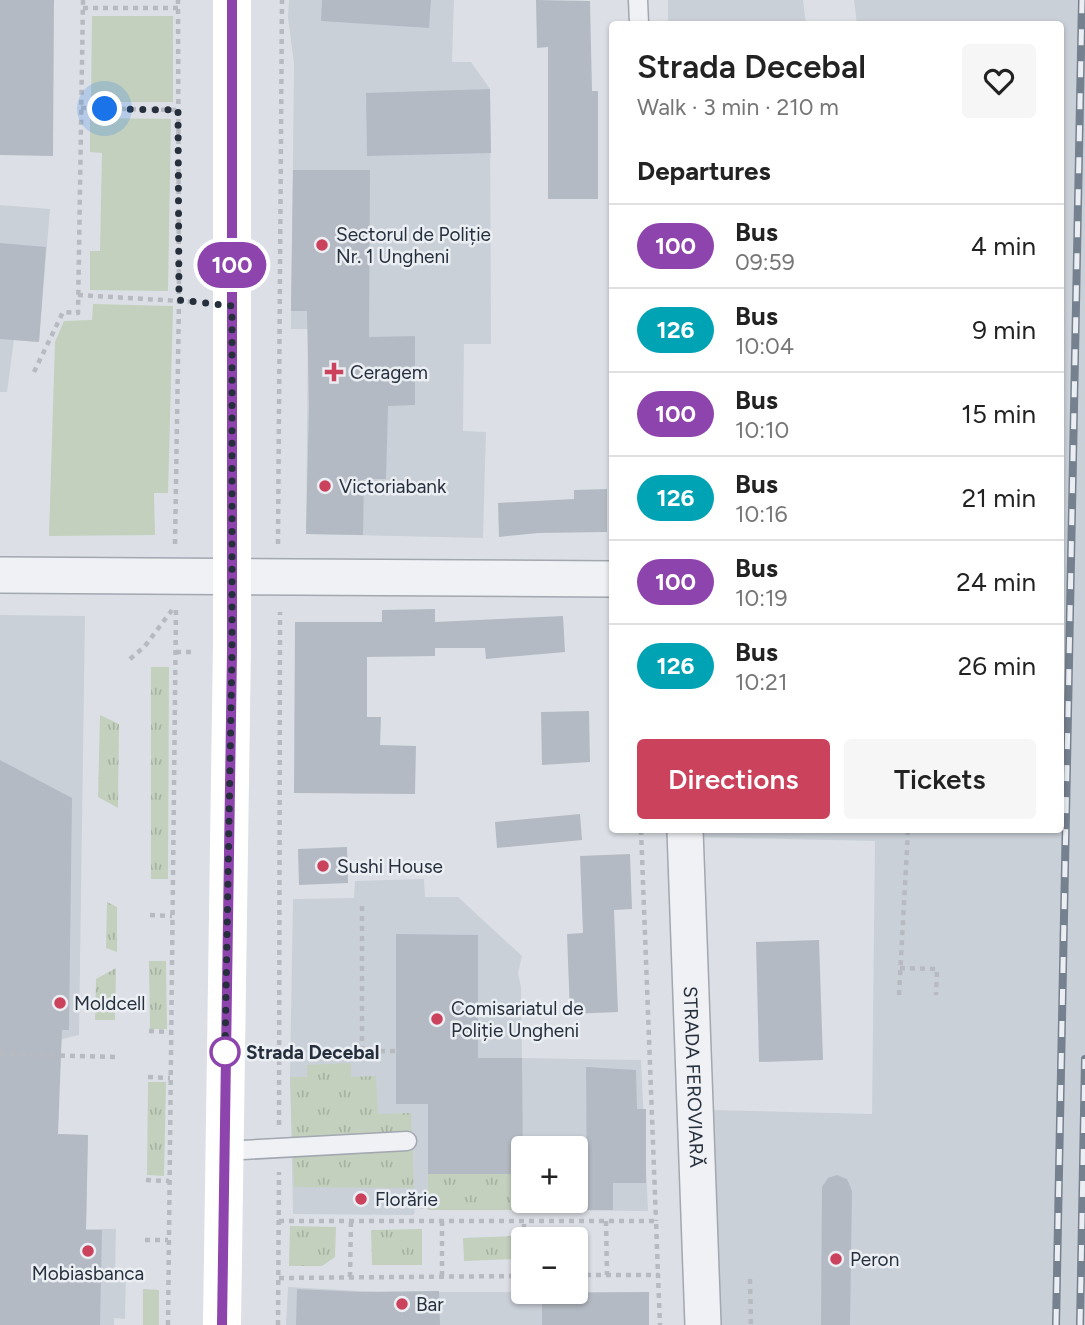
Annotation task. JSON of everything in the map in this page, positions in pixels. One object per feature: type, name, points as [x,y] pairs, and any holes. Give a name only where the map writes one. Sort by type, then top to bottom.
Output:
[{"type":"street","points":[[222,1325],[231,576],[232,0]]},
{"type":"street","points":[[0,575],[279,574],[609,579]]},
{"type":"street","name":"STRADA FEROVIARĂ","points":[[685,833],[703,1325]]},
{"type":"lane","points":[[638,0],[639,21]]},
{"type":"lane","points":[[224,1151],[407,1141]]},
{"type":"path","points":[[34,372],[63,312],[78,313],[83,0]]},
{"type":"path","points":[[177,576],[178,0]]},
{"type":"path","points":[[278,1325],[282,0]]},
{"type":"path","points":[[83,8],[178,8]]},
{"type":"path","points":[[81,108],[178,110]]},
{"type":"path","points":[[78,295],[179,300],[232,306],[281,306]]},
{"type":"path","points":[[130,659],[145,646],[176,604],[168,1325]]},
{"type":"path","points":[[641,833],[660,1325]]},
{"type":"path","points":[[899,995],[908,833]]},
{"type":"path","points":[[362,906],[362,1051]]},
{"type":"path","points":[[150,915],[172,916]]},
{"type":"path","points":[[900,968],[937,969],[936,995]]},
{"type":"path","points":[[149,1031],[171,1032]]},
{"type":"path","points":[[280,1052],[396,1051]]},
{"type":"path","points":[[0,1054],[115,1057]]},
{"type":"path","points":[[148,1077],[170,1078]]},
{"type":"path","points":[[146,1180],[169,1181]]},
{"type":"path","points":[[279,1221],[656,1221]]},
{"type":"path","points":[[350,1277],[351,1221]]},
{"type":"path","points":[[442,1221],[442,1276]]},
{"type":"path","points":[[524,1221],[524,1227]]},
{"type":"path","points":[[606,1221],[607,1275]]},
{"type":"path","points":[[145,1240],[168,1240]]},
{"type":"path","points":[[588,1275],[658,1275]]},
{"type":"path","points":[[279,1278],[511,1276]]},
{"type":"path","points":[[750,1279],[751,1325]]},
{"type":"shaded area","points":[[289,0],[454,0],[452,62],[471,62],[490,89],[491,344],[464,344],[463,431],[486,432],[483,538],[306,534],[308,329],[291,329],[294,63],[288,18]]},
{"type":"shaded area","points":[[668,0],[803,0],[806,21],[668,21]]},
{"type":"shaded area","points":[[854,0],[1085,0],[1085,1325],[713,1325],[711,1110],[872,1114],[875,841],[696,837],[695,833],[1064,833],[1064,21],[857,21]]},
{"type":"shaded area","points":[[0,205],[50,209],[39,342],[14,340],[7,392],[0,392]]},
{"type":"shaded area","points":[[0,615],[85,616],[79,1035],[51,1042],[57,1134],[88,1135],[86,1229],[116,1229],[115,1271],[126,1271],[125,1319],[114,1318],[114,1325],[0,1325]]},
{"type":"shaded area","name":"Comisariatul de Poliție Ungheni","points":[[424,879],[425,897],[458,897],[522,956],[518,973],[521,987],[522,1058],[641,1060],[648,1211],[588,1210],[588,1136],[511,1136],[511,1210],[415,1209],[414,1215],[293,1214],[290,1077],[293,899],[354,898],[355,881]]},
{"type":"shaded area","points":[[288,1287],[378,1292],[511,1292],[511,1304],[588,1304],[588,1292],[649,1292],[649,1325],[286,1325]]},
{"type":"green space","points":[[92,16],[173,16],[173,102],[91,102]]},
{"type":"green space","points":[[90,118],[171,119],[168,291],[90,290],[90,251],[100,251],[102,153],[90,152]]},
{"type":"green space","points":[[93,304],[173,306],[168,493],[154,493],[155,535],[49,536],[55,342],[64,321],[92,320]]},
{"type":"green space","points":[[151,667],[169,667],[168,879],[151,879]]},
{"type":"green space","points":[[100,715],[119,724],[118,808],[98,797]]},
{"type":"green space","points":[[107,902],[117,907],[117,952],[106,948]]},
{"type":"green space","points":[[149,961],[166,961],[167,1029],[150,1029]]},
{"type":"green space","points":[[116,968],[115,1020],[95,1020],[96,979]]},
{"type":"green space","points":[[351,1063],[351,1077],[376,1076],[378,1114],[411,1113],[414,1188],[294,1187],[290,1077],[307,1077],[307,1065]]},
{"type":"green space","points":[[148,1082],[166,1082],[164,1176],[147,1175]]},
{"type":"green space","points":[[428,1174],[511,1174],[511,1210],[428,1210]]},
{"type":"green space","points":[[290,1226],[336,1227],[335,1257],[322,1266],[289,1266]]},
{"type":"green space","points":[[422,1229],[422,1265],[372,1265],[371,1230]]},
{"type":"green space","points":[[511,1236],[511,1259],[464,1261],[463,1238]]},
{"type":"green space","points":[[143,1289],[159,1290],[159,1325],[143,1325]]},
{"type":"building","points":[[0,0],[54,0],[53,156],[0,155]]},
{"type":"building","points":[[322,0],[431,0],[429,28],[321,21]]},
{"type":"building","points":[[536,0],[590,1],[592,91],[598,91],[598,199],[548,199],[548,47],[537,48]]},
{"type":"building","points":[[490,89],[491,153],[367,156],[366,93]]},
{"type":"building","points":[[293,170],[370,170],[369,337],[415,336],[415,405],[388,406],[386,479],[364,479],[363,535],[306,534],[309,406],[307,311],[291,311]]},
{"type":"building","points":[[0,243],[46,247],[39,342],[0,339]]},
{"type":"building","points":[[607,489],[607,532],[538,533],[499,537],[498,503],[574,499],[574,490]]},
{"type":"building","points":[[435,609],[435,622],[563,616],[565,652],[486,659],[485,648],[435,648],[435,656],[367,657],[367,717],[381,717],[380,745],[416,746],[415,794],[294,793],[295,622],[382,622],[382,610]]},
{"type":"building","points":[[589,711],[590,762],[542,765],[541,712]]},
{"type":"building","points":[[0,760],[72,798],[69,1030],[62,1030],[58,1134],[88,1135],[86,1230],[102,1230],[100,1325],[0,1325]]},
{"type":"building","points":[[580,814],[582,840],[497,848],[495,822]]},
{"type":"building","name":"Sushi House","points":[[347,847],[348,883],[299,885],[298,849]]},
{"type":"building","points":[[630,854],[632,909],[614,910],[618,1012],[570,1014],[567,934],[583,933],[580,856]]},
{"type":"building","points":[[396,934],[478,935],[478,1058],[522,1058],[523,1136],[511,1136],[511,1174],[428,1174],[428,1104],[396,1104]]},
{"type":"building","points":[[819,940],[823,1060],[759,1062],[756,942]]},
{"type":"building","points":[[586,1067],[636,1070],[637,1109],[646,1109],[646,1183],[613,1183],[613,1210],[588,1210]]},
{"type":"building","name":"Peron","points":[[837,1175],[847,1179],[852,1191],[850,1325],[821,1325],[822,1187],[828,1178]]},
{"type":"building","points":[[297,1289],[360,1292],[439,1291],[440,1325],[296,1325]]},
{"type":"building","points":[[649,1292],[649,1325],[542,1325],[542,1304],[588,1304],[588,1293]]},
{"type":"railway","points":[[1056,1325],[1082,0]]},
{"type":"railway","points":[[1080,1325],[1085,1059]]},
{"type":"bus line","name":"100","points":[[222,1325],[232,652],[232,0]]},
{"type":"place","name":"Sectorul de Poliție Nr. 1 Ungheni","points":[[322,245]]},
{"type":"place","name":"Ceragem","points":[[334,372]]},
{"type":"place","name":"Victoriabank","points":[[325,486]]},
{"type":"place","name":"Sushi House","points":[[323,866]]},
{"type":"place","name":"Moldcell","points":[[60,1003]]},
{"type":"place","name":"Comisariatul de Poliție Ungheni","points":[[437,1019]]},
{"type":"place","name":"Strada Decebal","points":[[225,1052]]},
{"type":"place","name":"Florărie","points":[[361,1199]]},
{"type":"place","name":"Mobiasbanca","points":[[88,1251]]},
{"type":"place","name":"Peron","points":[[836,1259]]},
{"type":"place","name":"Bar","points":[[402,1304]]},
{"type":"route","points":[[105,109],[178,110],[179,300],[232,306],[232,652],[225,1052]]}]
